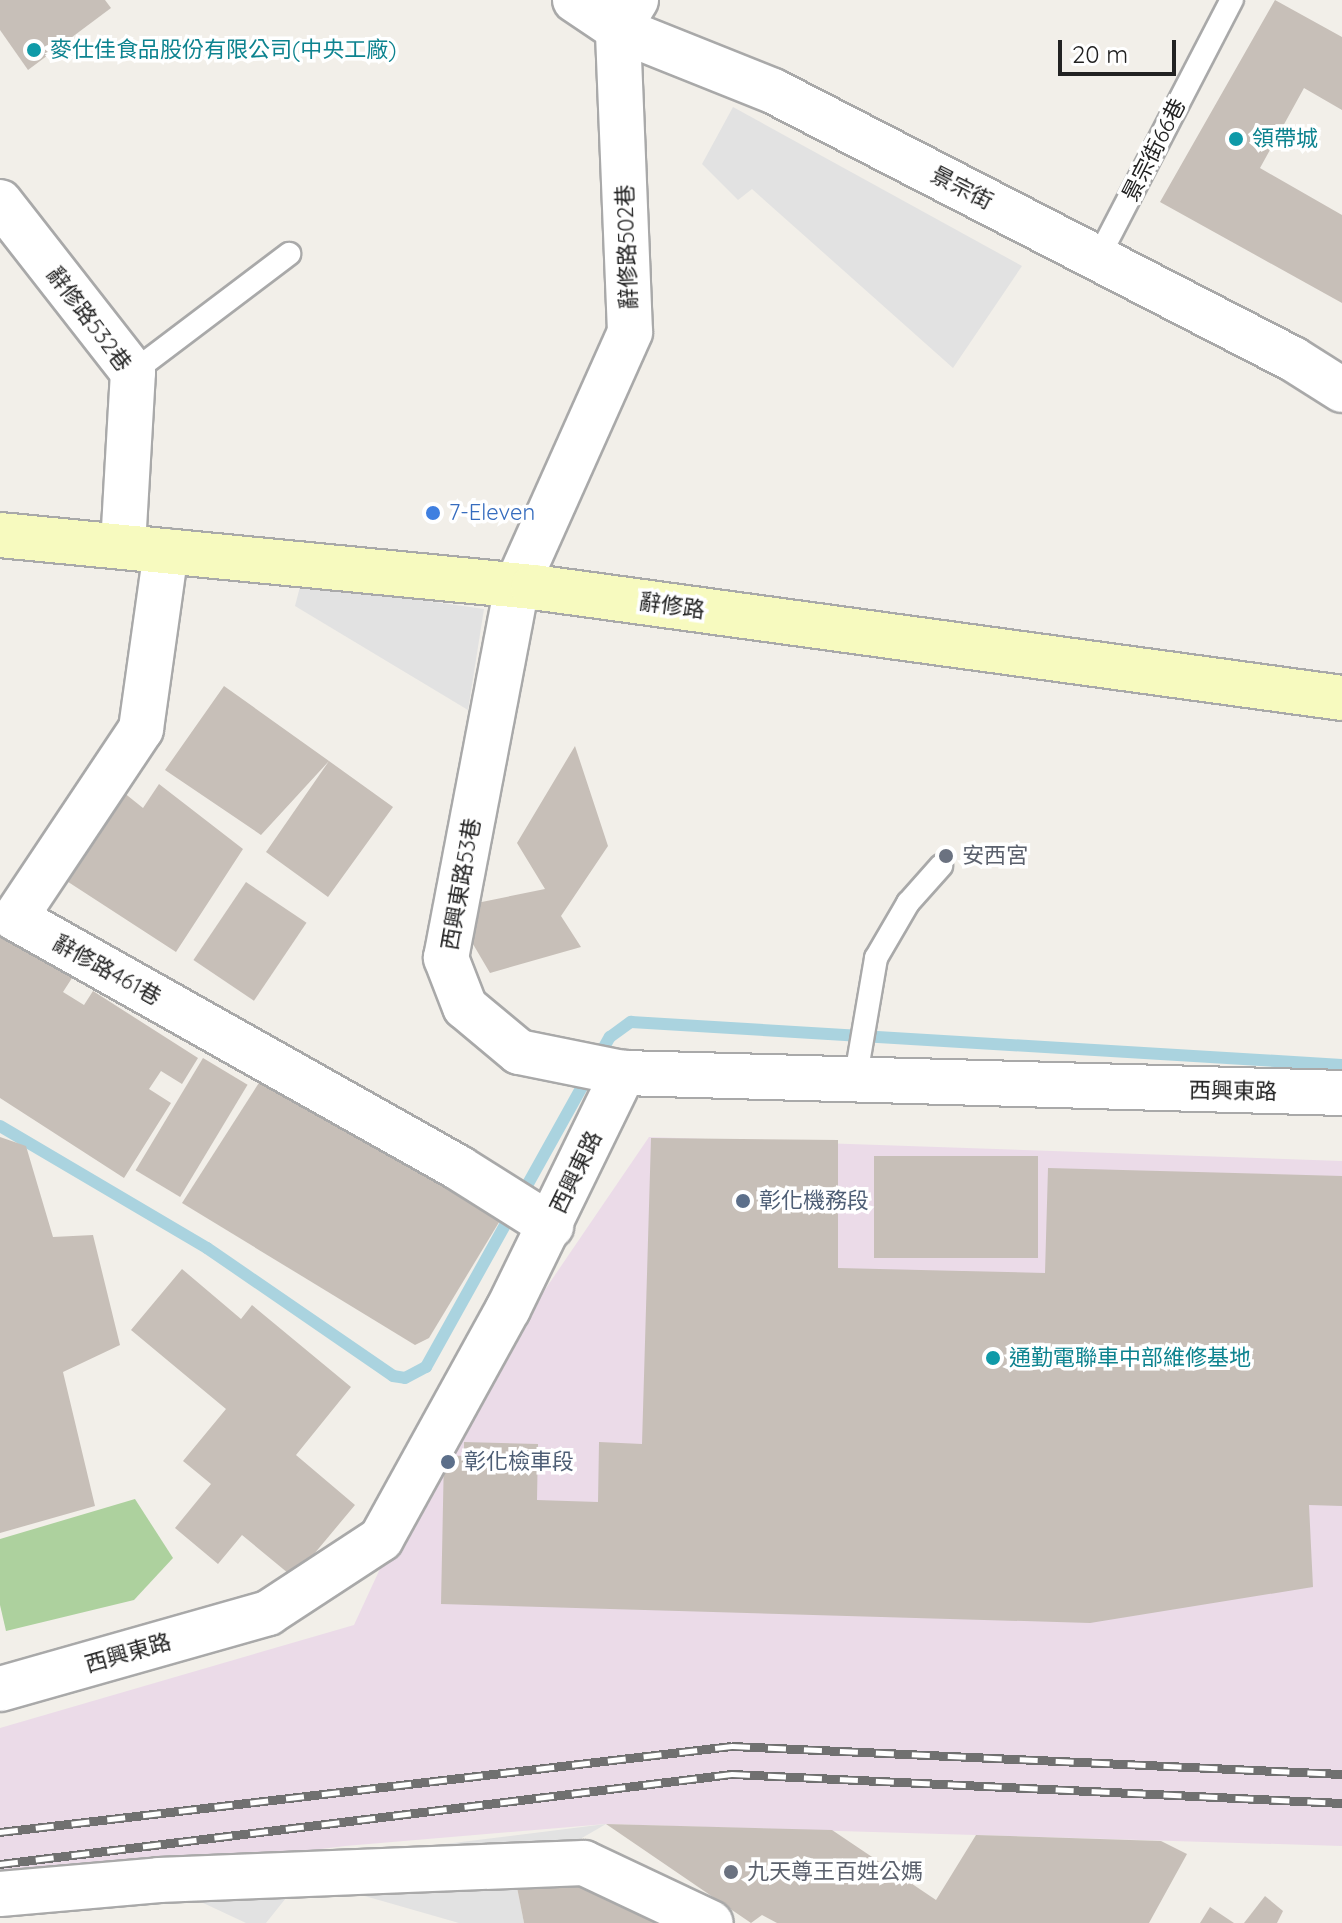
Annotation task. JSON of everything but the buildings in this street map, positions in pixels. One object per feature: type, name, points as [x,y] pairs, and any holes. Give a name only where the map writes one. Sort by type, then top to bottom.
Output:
[{"type":"street","name":"景宗街","points":[[575,0],[627,14],[1293,359],[1342,390]]},
{"type":"street","name":"辭修路502巷","points":[[517,585],[630,332],[627,14]]},
{"type":"street","name":"辭修路532巷","points":[[0,202],[133,372],[123,547]]},
{"type":"street","name":"辭修路","points":[[0,535],[517,585],[1342,698]]},
{"type":"street","name":"辭修路461巷","points":[[166,551],[141,729],[15,918],[459,1168],[551,1226]]},
{"type":"street","name":"西興東路53巷","points":[[517,585],[446,958],[465,1007],[519,1052],[623,1073]]},
{"type":"street","name":"西興東路","points":[[0,1689],[268,1613],[381,1539],[551,1226],[623,1073],[1342,1093]]},
{"type":"street","points":[[0,1894],[159,1880],[584,1863],[711,1923]]},
{"type":"lane","name":"景宗街66巷","points":[[1098,258],[1232,0]]},
{"type":"lane","points":[[133,372],[289,254]]},
{"type":"lane","points":[[855,1081],[876,958],[908,903],[941,866]]},
{"type":"shaded area","points":[[733,107],[1022,266],[953,368],[752,189],[738,200],[702,164]]},
{"type":"shaded area","points":[[301,583],[484,609],[468,710],[295,606]]},
{"type":"shaded area","points":[[649,1137],[1342,1161],[1342,1846],[606,1824],[345,1846],[113,1875],[0,1896],[0,1728],[354,1625],[433,1454]]},
{"type":"shaded area","points":[[606,1824],[515,1877],[524,1923],[459,1923],[302,1878],[266,1923],[246,1923],[154,1880]]},
{"type":"green space","points":[[135,1499],[173,1558],[134,1600],[6,1631],[0,1605],[0,1539]]},
{"type":"waterway","points":[[0,1126],[207,1248],[393,1376],[405,1378],[426,1367],[610,1037],[631,1022],[1342,1065]]},
{"type":"railway","points":[[0,1832],[732,1746],[1342,1774]]},
{"type":"railway","points":[[0,1864],[732,1774],[1342,1803]]},
{"type":"place","name":"麥仕佳食品股份有限公司(中央工廠)","points":[[34,50]]},
{"type":"place","name":"領帶城","points":[[1236,139]]},
{"type":"place","name":"7-Eleven","points":[[433,513]]},
{"type":"place","name":"安西宮","points":[[946,856]]},
{"type":"place","name":"彰化機務段","points":[[743,1201]]},
{"type":"place","name":"通勤電聯車中部維修基地","points":[[993,1358]]},
{"type":"place","name":"彰化檢車段","points":[[448,1462]]},
{"type":"place","name":"九天尊王百姓公媽","points":[[731,1872]]}]
